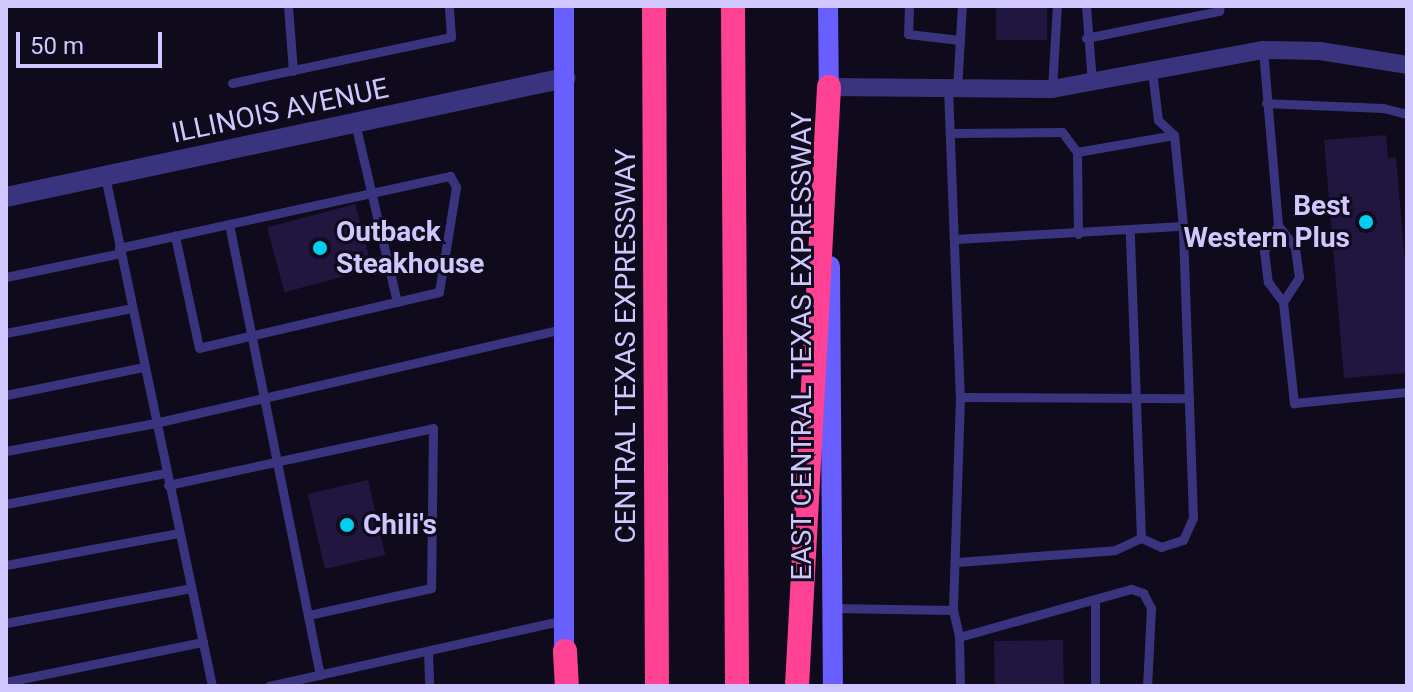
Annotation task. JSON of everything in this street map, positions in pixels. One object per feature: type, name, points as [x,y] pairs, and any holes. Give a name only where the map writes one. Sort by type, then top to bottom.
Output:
[{"type":"highway","name":"CENTRAL TEXAS EXPRESSWAY","points":[[654,6],[657,686]]},
{"type":"highway","points":[[733,6],[737,686]]},
{"type":"highway","points":[[797,686],[829,87]]},
{"type":"highway","points":[[565,651],[566,686]]},
{"type":"main road","points":[[564,6],[565,651]]},
{"type":"main road","name":"EAST CENTRAL TEXAS EXPRESSWAY","points":[[828,6],[833,686]]},
{"type":"street","points":[[829,87],[1052,89],[1263,50],[1320,51],[1407,65]]},
{"type":"street","name":"ILLINOIS AVENUE","points":[[6,197],[565,78]]},
{"type":"lane","points":[[288,6],[293,71]]},
{"type":"lane","points":[[232,83],[451,37],[449,6]]},
{"type":"lane","points":[[909,6],[908,34],[960,40]]},
{"type":"lane","points":[[960,686],[959,637],[953,610],[957,562],[960,397],[951,133],[952,88],[962,6]]},
{"type":"lane","points":[[1052,89],[1057,6]]},
{"type":"lane","points":[[1086,6],[1086,38],[1092,84]]},
{"type":"lane","points":[[1086,38],[1219,11],[1220,6]]},
{"type":"lane","points":[[1263,50],[1278,225],[1295,247],[1299,277],[1283,302]]},
{"type":"lane","points":[[957,562],[1115,550],[1141,538],[1161,547],[1183,540],[1193,518],[1183,226],[1174,135],[1158,120],[1152,71]]},
{"type":"lane","points":[[1266,103],[1383,108],[1407,114]]},
{"type":"lane","points":[[355,123],[397,302]]},
{"type":"lane","points":[[951,133],[1062,132],[1077,152],[1078,234]]},
{"type":"lane","points":[[1077,152],[1174,135]]},
{"type":"lane","points":[[105,176],[212,686]]},
{"type":"lane","points":[[6,277],[175,236],[450,176],[456,187],[439,292],[199,348],[175,236]]},
{"type":"lane","points":[[229,224],[320,675]]},
{"type":"lane","points":[[1278,225],[1264,251],[1268,282],[1283,302],[1294,403],[1407,392]]},
{"type":"lane","points":[[955,239],[1130,232],[1183,226]]},
{"type":"lane","points":[[1130,232],[1141,538]]},
{"type":"lane","points":[[6,333],[132,308]]},
{"type":"lane","points":[[6,451],[155,423],[565,328]]},
{"type":"lane","points":[[6,395],[144,367]]},
{"type":"lane","points":[[960,397],[1189,398]]},
{"type":"lane","points":[[168,485],[433,428],[431,588],[308,615]]},
{"type":"lane","points":[[6,504],[166,473]]},
{"type":"lane","points":[[6,565],[179,533]]},
{"type":"lane","points":[[6,623],[191,588]]},
{"type":"lane","points":[[959,637],[1131,589],[1143,593],[1151,608],[1147,686]]},
{"type":"lane","points":[[1095,599],[1095,686]]},
{"type":"lane","points":[[832,608],[953,610]]},
{"type":"lane","points":[[269,686],[564,620]]},
{"type":"lane","points":[[6,682],[203,642]]},
{"type":"lane","points":[[428,651],[429,686]]},
{"type":"building","points":[[996,6],[1047,6],[1047,40],[996,40]]},
{"type":"building","name":"Best Western Plus","points":[[1386,135],[1388,158],[1396,157],[1407,285],[1406,373],[1344,378],[1324,140]]},
{"type":"building","name":"Outback Steakhouse","points":[[355,204],[372,269],[284,292],[267,228]]},
{"type":"building","name":"Chili's","points":[[368,480],[385,555],[325,569],[308,494]]},
{"type":"building","points":[[1063,640],[1064,686],[995,686],[994,641]]},
{"type":"place","name":"Best Western Plus","points":[[1366,222]]},
{"type":"place","name":"Outback Steakhouse","points":[[320,248]]},
{"type":"place","name":"Chili's","points":[[347,525]]}]
